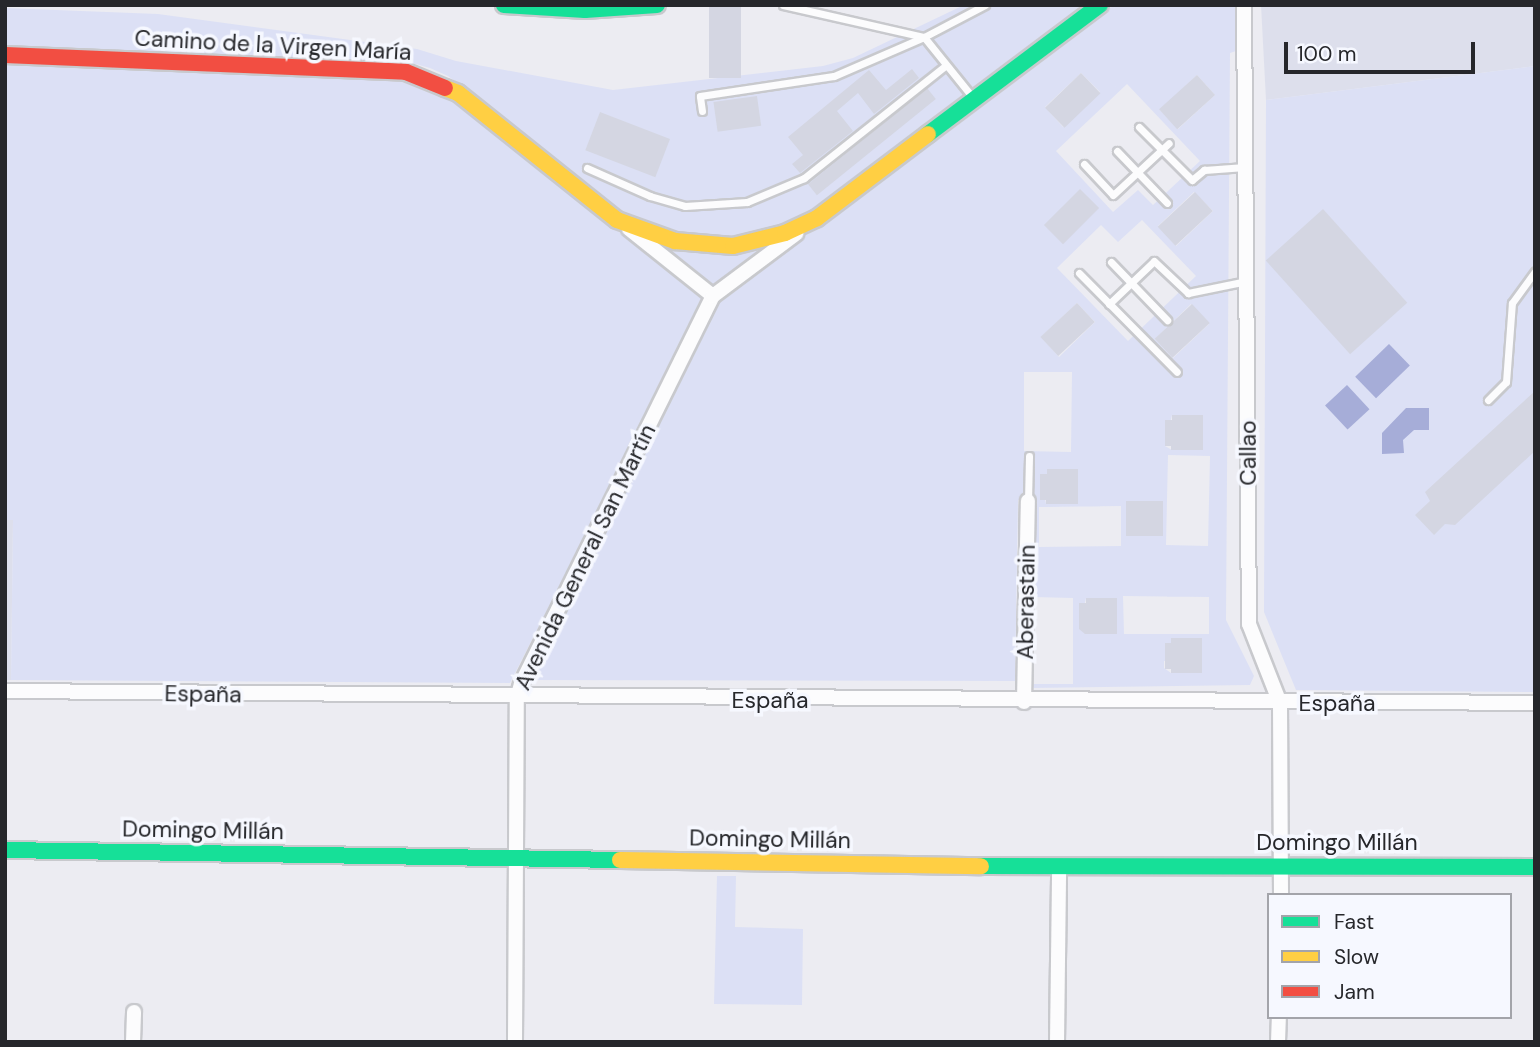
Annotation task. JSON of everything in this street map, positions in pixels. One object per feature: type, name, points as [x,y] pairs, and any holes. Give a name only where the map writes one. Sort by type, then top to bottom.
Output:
[{"type":"main road","points":[[504,5],[585,10],[657,5]]},
{"type":"main road","name":"Camino de la Virgen María","points":[[5,55],[367,70],[426,77],[458,93],[617,220],[652,235],[706,247],[761,241],[817,218],[1100,5]]},
{"type":"main road","name":"Domingo Millán","points":[[5,850],[1059,867],[1282,864],[1535,867]]},
{"type":"street","name":"Callao","points":[[1244,5],[1249,624],[1280,703],[1281,893]]},
{"type":"street","name":"Camino de la Virgen María","points":[[617,220],[713,296],[817,218]]},
{"type":"street","name":"Avenida General San Martín","points":[[515,1042],[517,698],[713,296]]},
{"type":"street","name":"Aberastain","points":[[1024,702],[1028,501]]},
{"type":"street","name":"España","points":[[5,691],[1024,702],[1535,703]]},
{"type":"street","points":[[1057,1042],[1059,867]]},
{"type":"street","points":[[133,1042],[134,1012]]},
{"type":"street","points":[[1278,1042],[1279,1019]]},
{"type":"lane","points":[[783,5],[924,37],[974,99]]},
{"type":"lane","points":[[702,111],[699,96],[834,76],[924,37],[985,5]]},
{"type":"lane","points":[[587,168],[650,196],[685,205],[747,201],[804,178],[946,65]]},
{"type":"lane","points":[[1139,127],[1192,180],[1204,170],[1246,167]]},
{"type":"lane","points":[[1084,164],[1113,195],[1169,143]]},
{"type":"lane","points":[[1117,151],[1167,203]]},
{"type":"lane","points":[[1110,304],[1154,261],[1188,293],[1248,281]]},
{"type":"lane","points":[[1111,262],[1167,320]]},
{"type":"lane","points":[[1489,400],[1506,382],[1511,303],[1535,271]]},
{"type":"lane","points":[[1079,273],[1177,372]]},
{"type":"lane","points":[[1028,501],[1029,456]]},
{"type":"shaded area","points":[[964,5],[1088,5],[809,215],[761,235],[698,239],[623,212],[448,76],[412,63],[5,50],[5,8],[158,14],[417,49],[456,61],[613,90],[823,66],[853,58]]},
{"type":"shaded area","points":[[1114,5],[1235,5],[1236,51],[1230,53],[1226,620],[1254,676],[1250,685],[1031,688],[1032,501],[1018,500],[1015,681],[531,680],[715,302]],"holes":[[[1081,73],[1100,92],[1063,127],[1045,107]],[[1197,75],[1215,95],[1178,129],[1160,110]],[[1127,84],[1200,161],[1153,205],[1138,190],[1113,212],[1056,151]],[[1194,192],[1213,211],[1176,246],[1158,226]],[[1142,220],[1196,276],[1128,341],[1057,268],[1101,225],[1118,242]],[[1077,303],[1095,322],[1059,357],[1041,337]],[[1191,304],[1209,324],[1173,358],[1155,339]],[[1024,372],[1072,372],[1071,452],[1024,451]],[[1172,415],[1203,438],[1203,450],[1172,450],[1165,446]],[[1168,455],[1210,456],[1208,546],[1166,545]],[[1047,469],[1078,469],[1078,504],[1046,504],[1040,474],[1047,474]],[[1126,501],[1163,501],[1163,514],[1157,514],[1157,523],[1163,524],[1163,536],[1126,536]],[[1121,506],[1121,546],[1039,547],[1039,507]],[[1123,596],[1209,597],[1209,634],[1124,634]],[[1033,597],[1073,598],[1073,684],[1033,684]],[[1086,598],[1116,634],[1079,629]],[[1172,638],[1202,638],[1202,651],[1196,651],[1196,660],[1202,661],[1202,673],[1171,673],[1164,668],[1164,661],[1172,661],[1172,652],[1165,652],[1165,643],[1171,643]]]},
{"type":"shaded area","points":[[1261,5],[1535,5],[1535,66],[1266,100]]},
{"type":"shaded area","points":[[5,64],[404,80],[438,91],[705,299],[510,683],[11,680],[13,520],[5,520]]},
{"type":"shaded area","points":[[1535,66],[1535,692],[1296,690],[1264,612],[1266,100]]},
{"type":"shaded area","points":[[666,248],[720,255],[766,248],[713,287]]},
{"type":"shaded area","points":[[5,520],[13,520],[11,680],[5,680]]},
{"type":"shaded area","points":[[717,876],[736,876],[735,927],[803,929],[802,1005],[714,1004]]},
{"type":"water","points":[[1389,344],[1410,366],[1376,398],[1355,377]]},
{"type":"water","points":[[1347,385],[1370,409],[1348,430],[1325,405]]},
{"type":"water","points":[[1406,408],[1429,408],[1429,430],[1414,430],[1403,440],[1404,453],[1382,454],[1382,433]]},
{"type":"building","points":[[709,5],[741,5],[741,78],[709,78]]},
{"type":"building","points":[[912,69],[919,78],[874,114],[858,93],[837,111],[853,131],[800,173],[792,164],[803,155],[788,137],[869,70],[886,90]]},
{"type":"building","points":[[1081,73],[1100,93],[1064,128],[1045,108]]},
{"type":"building","points":[[1197,75],[1215,95],[1177,129],[1159,109]]},
{"type":"building","points":[[927,88],[936,99],[817,195],[808,184]]},
{"type":"building","points":[[757,96],[761,126],[718,132],[713,102]]},
{"type":"building","points":[[600,112],[670,139],[655,177],[585,150]]},
{"type":"building","points":[[1080,189],[1099,208],[1063,244],[1044,225]]},
{"type":"building","points":[[1195,192],[1213,211],[1175,246],[1158,227]]},
{"type":"building","points":[[1323,209],[1407,303],[1350,354],[1266,261]]},
{"type":"building","points":[[1077,303],[1095,322],[1058,356],[1040,337]]},
{"type":"building","points":[[1192,304],[1210,323],[1172,358],[1155,339]]},
{"type":"building","points":[[1535,391],[1535,451],[1455,525],[1445,524],[1434,535],[1415,515],[1430,501],[1425,492]]},
{"type":"building","points":[[1172,415],[1203,415],[1203,450],[1171,450],[1171,446],[1165,446],[1165,420],[1172,420]]},
{"type":"building","points":[[1047,469],[1078,469],[1078,504],[1046,504],[1046,500],[1040,500],[1040,474],[1047,474]]},
{"type":"building","points":[[1126,501],[1163,501],[1163,536],[1126,536]]},
{"type":"building","points":[[1086,598],[1117,598],[1117,634],[1085,634],[1079,629],[1079,603],[1086,603]]},
{"type":"building","points":[[1171,638],[1202,638],[1202,673],[1171,673],[1171,669],[1165,669],[1165,643],[1171,643]]},
{"type":"traffic: fast","points":[[504,5],[585,10],[657,5]]},
{"type":"traffic: fast","points":[[928,134],[1100,5]]},
{"type":"traffic: fast","points":[[5,850],[620,860]]},
{"type":"traffic: fast","points":[[981,866],[1535,867]]},
{"type":"traffic: slow","points":[[445,88],[458,93],[617,220],[675,241],[733,246],[785,233],[817,218],[928,134]]},
{"type":"traffic: slow","points":[[620,860],[981,866]]},
{"type":"traffic: jam","points":[[5,55],[406,72],[445,88]]}]
